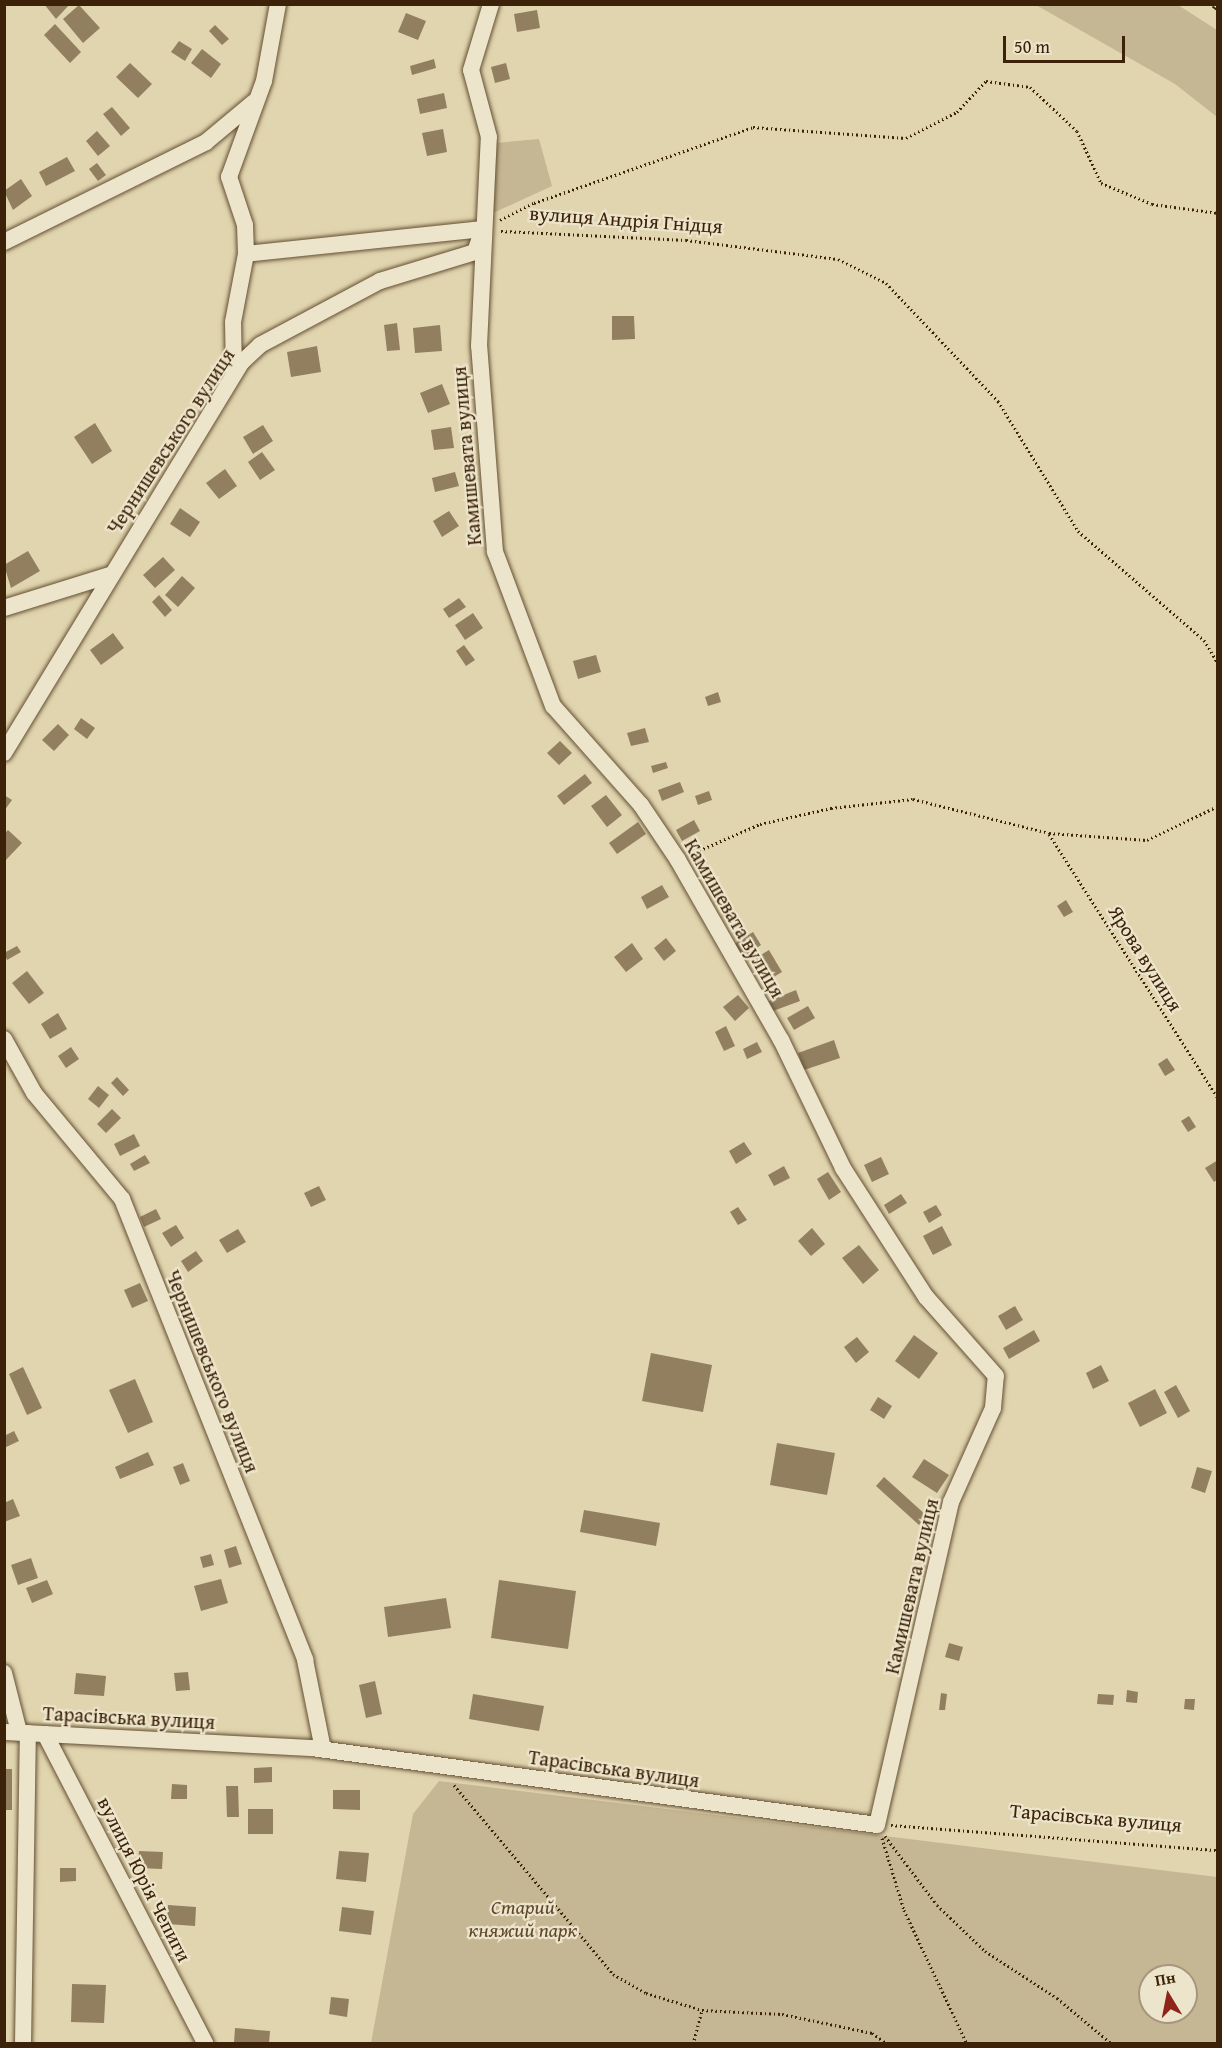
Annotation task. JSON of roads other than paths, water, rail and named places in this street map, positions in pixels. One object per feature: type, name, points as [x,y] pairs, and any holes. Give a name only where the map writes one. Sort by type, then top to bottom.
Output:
[{"type":"street","points":[[234,373],[233,322],[246,254],[245,225],[229,177],[256,100],[278,4]]},
{"type":"street","name":"Камишевата вулиця","points":[[491,4],[471,70],[489,137],[478,346],[495,552],[553,706],[641,805],[678,860],[781,1040],[843,1168],[926,1297],[996,1376],[993,1408],[951,1502],[878,1825]]},
{"type":"street","points":[[4,242],[206,142],[256,100]]},
{"type":"street","points":[[246,254],[483,229]]},
{"type":"street","name":"Чернишевського вулиця","points":[[4,753],[234,373],[260,345],[380,281],[475,252],[483,229]]},
{"type":"street","points":[[4,608],[110,575]]},
{"type":"street","name":"Чернишевського вулиця","points":[[4,1039],[34,1093],[122,1199],[305,1660],[323,1749]]},
{"type":"street","points":[[4,1673],[17,1732],[23,2043]]},
{"type":"street","name":"Тарасівська вулиця","points":[[17,1732],[323,1749],[878,1825]]},
{"type":"street","name":"вулиця Юрія Чепиги","points":[[45,1734],[206,2043]]},
{"type":"railway","points":[[1214,4],[1218,7]]},
{"type":"park label","name":"Старий княжий парк","points":[[523,1918]]}]
